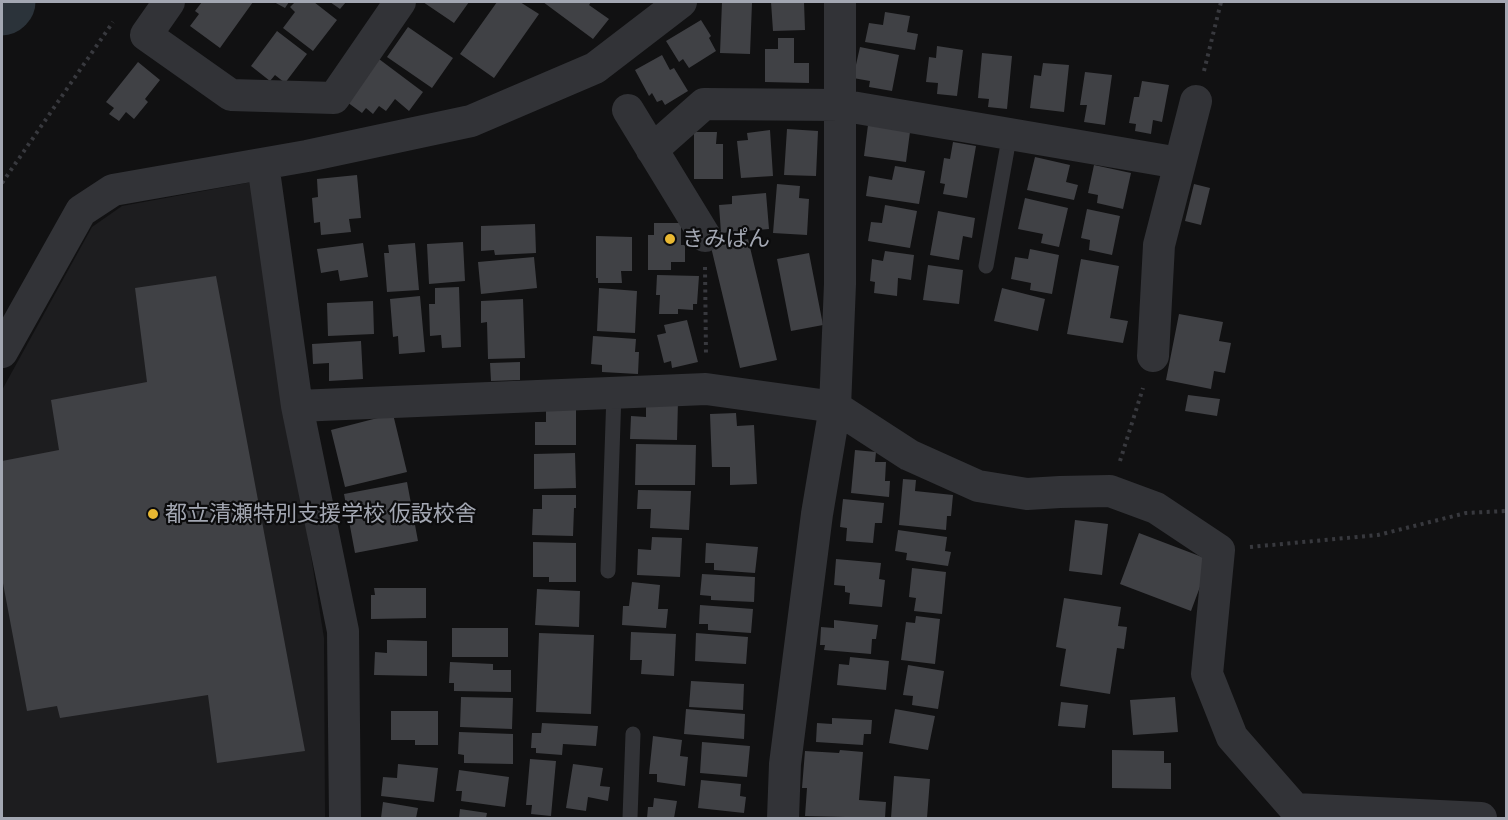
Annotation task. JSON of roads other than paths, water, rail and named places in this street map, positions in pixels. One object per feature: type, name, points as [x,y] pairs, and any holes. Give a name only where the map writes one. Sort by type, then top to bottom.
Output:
[{"type":"street","points":[[169,2],[146,35],[231,96],[334,98],[400,2]]},
{"type":"street","points":[[783,819],[786,764],[817,514],[835,407],[840,284],[840,2]]},
{"type":"street","points":[[2,352],[81,211],[113,190],[263,164],[471,121],[595,68],[672,4]]},
{"type":"street","points":[[1153,356],[1159,245],[1196,101]]},
{"type":"street","points":[[652,150],[704,104],[840,105],[1179,163]]},
{"type":"street","points":[[628,110],[705,236]]},
{"type":"street","points":[[263,164],[297,406],[343,631],[345,819]]},
{"type":"street","points":[[297,406],[706,389],[835,407],[909,455],[978,486],[1027,495],[1110,491],[1156,508],[1219,550],[1207,674],[1232,737],[1295,809],[1481,819]]},
{"type":"lane","points":[[986,266],[1010,133]]},
{"type":"lane","points":[[608,571],[614,393]]},
{"type":"lane","points":[[630,819],[633,734]]},
{"type":"place","name":"きみぱん","points":[[670,239]]},
{"type":"place","name":"都立清瀬特別支援学校 仮設校舎","points":[[153,514]]}]
